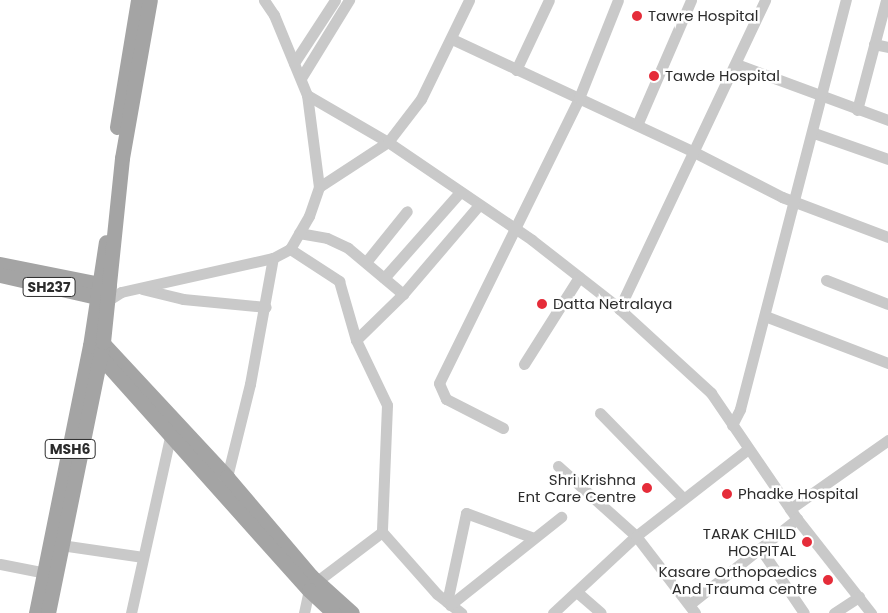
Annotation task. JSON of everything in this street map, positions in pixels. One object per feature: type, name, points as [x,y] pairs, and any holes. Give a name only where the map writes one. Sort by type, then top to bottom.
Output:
[{"type":"main road","points":[[108,292],[116,138],[138,0]]},
{"type":"main road","points":[[108,292],[122,158],[150,0]]},
{"type":"main road","points":[[0,264],[108,292]]},
{"type":"main road","name":"SH237","points":[[0,276],[108,292]]},
{"type":"main road","name":"MSH6","points":[[36,613],[50,574],[108,292]]},
{"type":"main road","points":[[96,345],[223,494],[312,586],[352,613]]},
{"type":"main road","points":[[96,345],[227,477],[334,613]]},
{"type":"main road","name":"MSH6","points":[[48,613],[50,574]]},
{"type":"street","points":[[108,292],[141,288],[273,258],[290,249],[299,233],[315,203],[318,186],[307,95],[301,78],[264,0]]},
{"type":"street","points":[[294,63],[335,0]]},
{"type":"street","points":[[301,78],[349,0]]},
{"type":"street","points":[[318,186],[388,142],[421,99],[452,39],[469,0]]},
{"type":"street","points":[[516,70],[550,0]]},
{"type":"street","points":[[503,428],[446,399],[438,389],[450,358],[516,230],[579,98],[618,0]]},
{"type":"street","points":[[637,125],[691,0]]},
{"type":"street","points":[[619,309],[696,153],[765,0]]},
{"type":"street","points":[[732,425],[740,409],[765,316],[814,133],[846,0]]},
{"type":"street","points":[[857,110],[887,1]]},
{"type":"street","points":[[452,39],[696,153],[795,202],[888,237]]},
{"type":"street","points":[[874,44],[888,47]]},
{"type":"street","points":[[736,64],[822,98],[888,120]]},
{"type":"street","points":[[307,95],[388,142],[579,276],[619,309],[711,393],[794,514],[871,613]]},
{"type":"street","points":[[814,133],[888,159]]},
{"type":"street","points":[[384,278],[460,192]]},
{"type":"street","points":[[358,337],[403,294],[479,205]]},
{"type":"street","points":[[366,262],[407,211]]},
{"type":"street","points":[[299,233],[344,246],[403,294]]},
{"type":"street","points":[[290,249],[339,281],[358,337],[387,406],[382,532],[448,603],[461,613]]},
{"type":"street","points":[[223,494],[266,307],[273,258]]},
{"type":"street","points":[[524,364],[579,276]]},
{"type":"street","points":[[826,280],[888,304]]},
{"type":"street","points":[[141,288],[184,299],[266,307]]},
{"type":"street","points":[[765,316],[888,364]]},
{"type":"street","points":[[600,413],[683,498]]},
{"type":"street","points":[[131,613],[171,433]]},
{"type":"street","points":[[558,466],[636,536],[693,608],[760,548],[794,514],[888,440]]},
{"type":"street","points":[[553,613],[578,593],[636,536],[748,449]]},
{"type":"street","points":[[448,603],[466,513],[534,538]]},
{"type":"street","points":[[448,603],[561,517]]},
{"type":"street","points":[[304,613],[312,586],[382,532]]},
{"type":"street","points":[[56,545],[144,557]]},
{"type":"street","points":[[760,548],[804,613]]},
{"type":"street","points":[[0,564],[50,574]]},
{"type":"street","points":[[578,593],[601,613]]},
{"type":"street","points":[[834,613],[859,597]]},
{"type":"place","name":"Tawre Hospital","points":[[637,16]]},
{"type":"place","name":"Tawde Hospital","points":[[654,76]]},
{"type":"place","name":"Datta Netralaya","points":[[542,304]]},
{"type":"place","name":"Shri Krishna Ent Care Centre","points":[[647,488]]},
{"type":"place","name":"Phadke Hospital","points":[[727,494]]},
{"type":"place","name":"TARAK CHILD HOSPITAL","points":[[807,542]]},
{"type":"place","name":"Kasare Orthopaedics And Trauma centre","points":[[828,580]]}]
